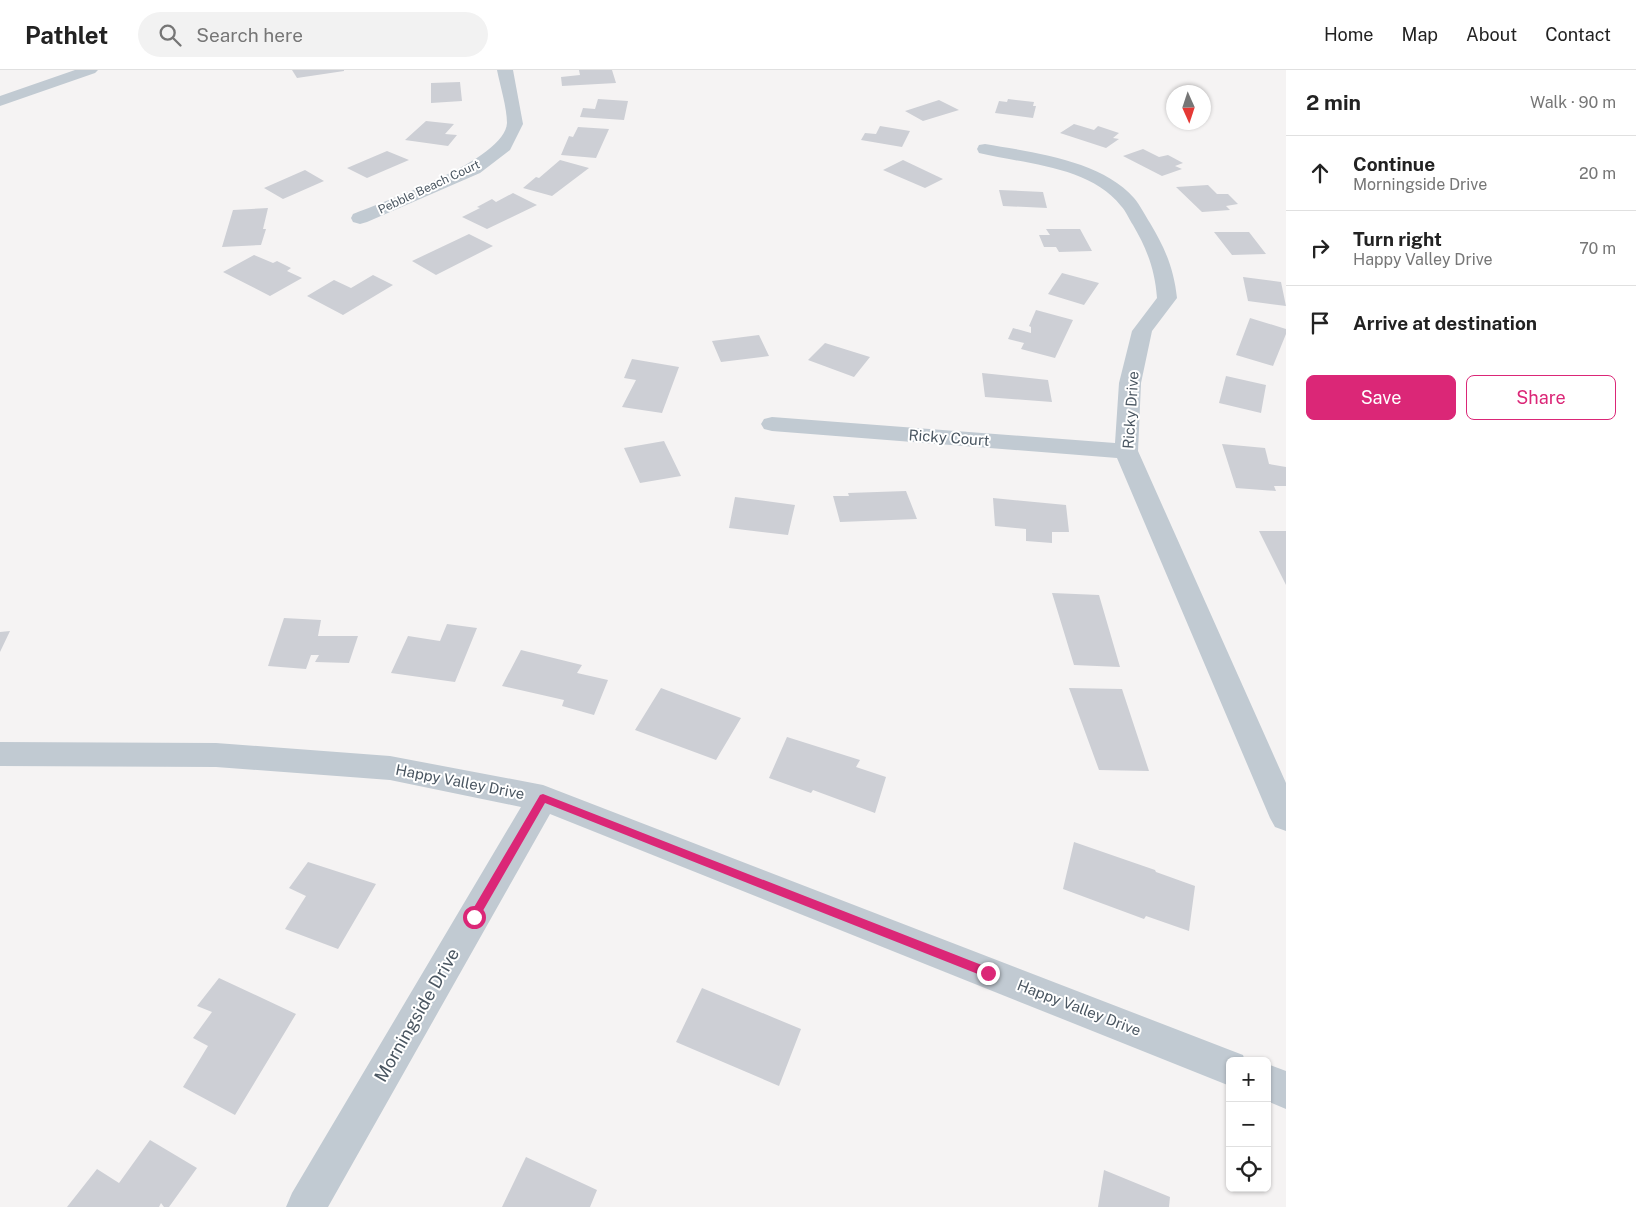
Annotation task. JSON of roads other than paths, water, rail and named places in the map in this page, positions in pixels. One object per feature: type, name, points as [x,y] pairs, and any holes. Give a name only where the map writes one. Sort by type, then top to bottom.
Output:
[{"type":"street","points":[[0,101],[90,70]]},
{"type":"street","name":"Pebble Beach Court","points":[[360,218],[474,168],[504,146],[515,124],[505,70]]},
{"type":"street","name":"Ricky Drive","points":[[985,149],[1058,164],[1092,176],[1125,199],[1155,246],[1166,275],[1167,298],[1142,331],[1130,383],[1126,451],[1286,818]]},
{"type":"street","name":"Ricky Court","points":[[772,424],[1126,451]]},
{"type":"street","name":"Happy Valley Drive","points":[[0,754],[216,755],[390,768],[543,798],[1226,1066]]},
{"type":"street","name":"Morningside Drive","points":[[306,1207],[543,798]]},
{"type":"street","points":[[1271,1084],[1286,1090]]}]
